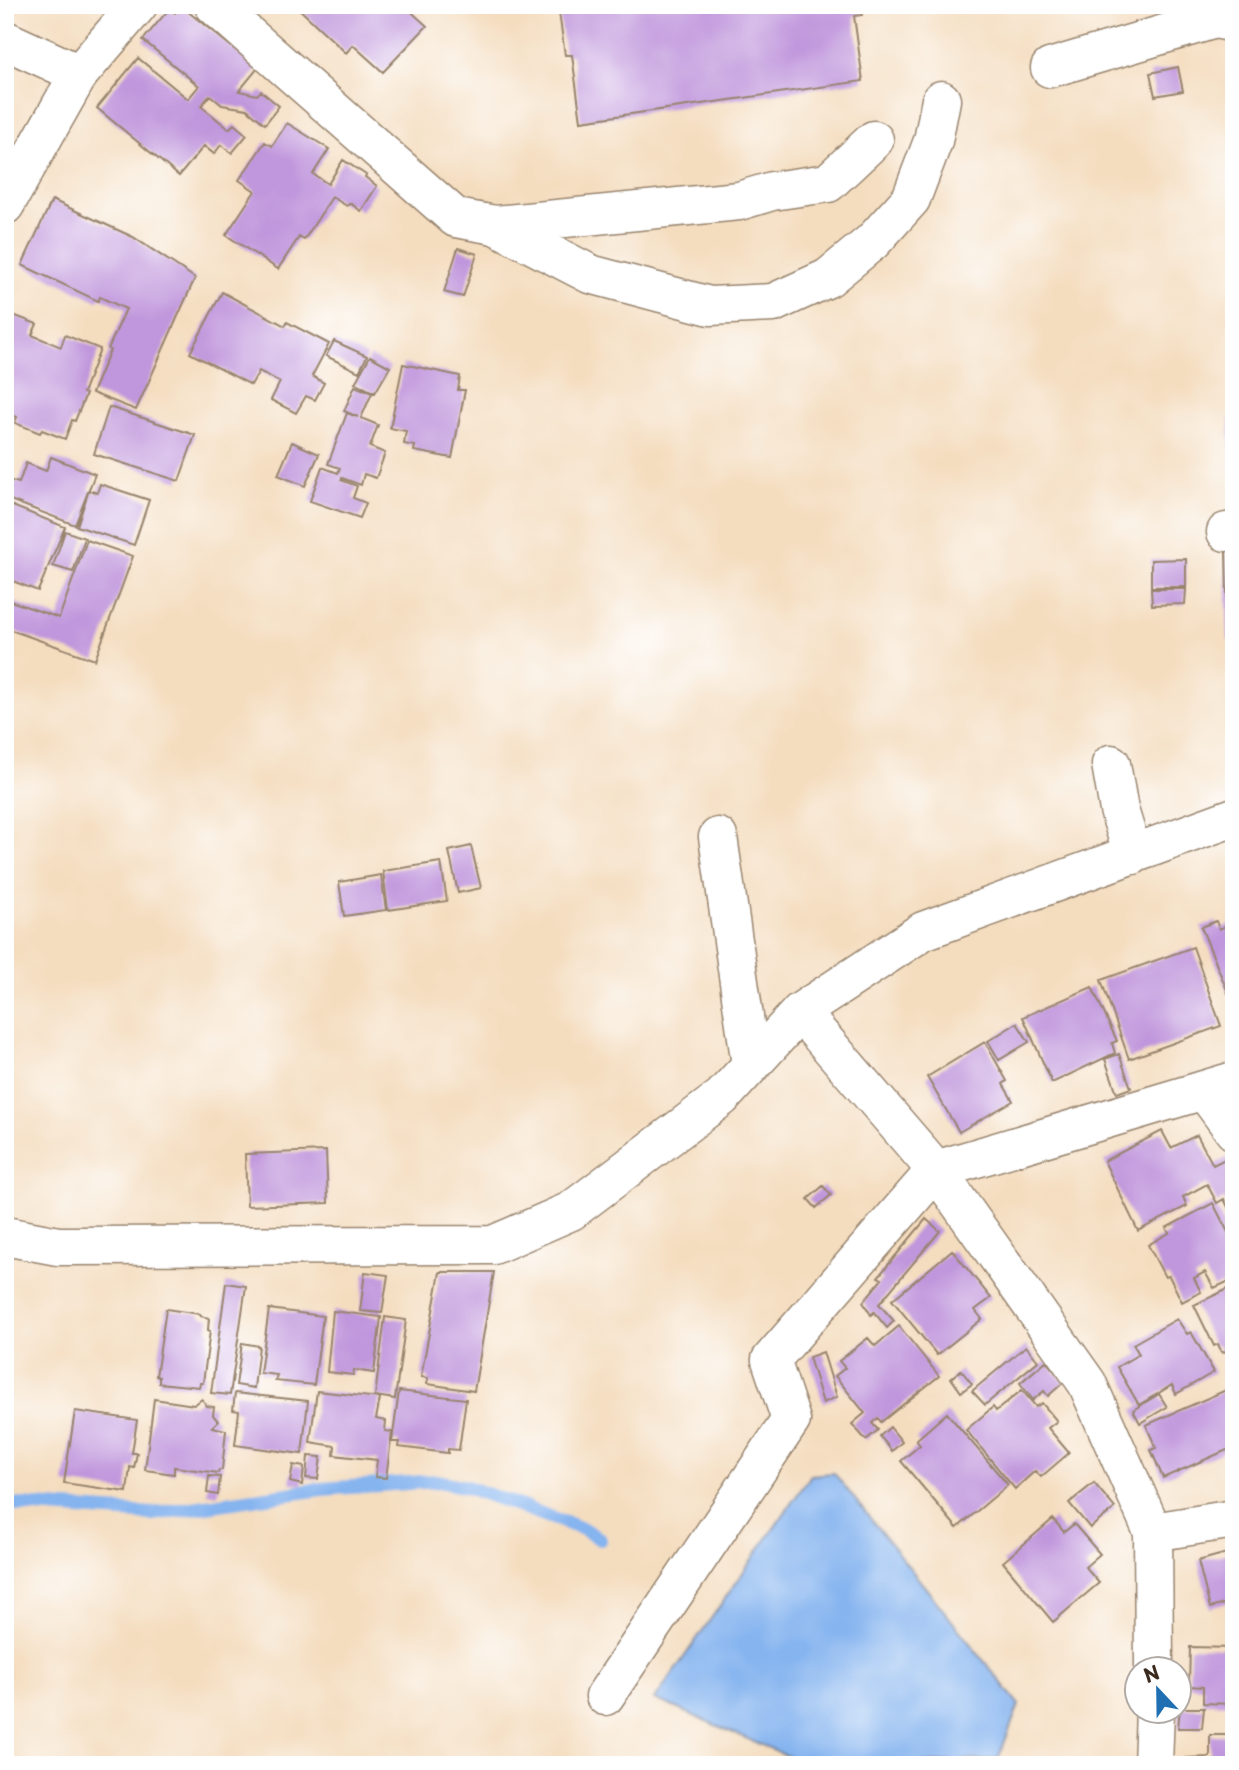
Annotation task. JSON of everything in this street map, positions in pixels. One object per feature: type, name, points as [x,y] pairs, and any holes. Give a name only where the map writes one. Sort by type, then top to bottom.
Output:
[{"type":"street","points":[[5,205],[79,74],[138,5]]},
{"type":"street","points":[[214,5],[456,218],[495,225],[740,201],[772,191],[828,183],[874,140]]},
{"type":"street","points":[[1050,68],[1215,19],[1234,23]]},
{"type":"street","points":[[5,40],[79,74]]},
{"type":"street","points":[[495,225],[590,274],[710,306],[773,303],[828,278],[873,241],[911,200],[933,141],[941,100]]},
{"type":"street","points":[[1111,764],[1119,810],[1133,855]]},
{"type":"street","points":[[5,1236],[58,1246],[493,1245],[571,1210],[722,1097],[800,1012],[923,931],[1234,817]]},
{"type":"street","points":[[718,837],[751,1065]]},
{"type":"street","points":[[800,1012],[936,1170],[1087,1383],[1153,1532],[1154,1654]]},
{"type":"street","points":[[605,1696],[791,1420],[771,1360],[936,1170],[1219,1085],[1234,1131]]},
{"type":"street","points":[[1153,1532],[1234,1519]]},
{"type":"street","points":[[1153,1765],[1154,1724]]},
{"type":"water","points":[[834,1473],[1019,1705],[998,1759],[884,1765],[808,1765],[655,1699],[811,1475]]},
{"type":"building","points":[[295,5],[404,5],[427,26],[383,72],[353,45],[346,53]]},
{"type":"building","points":[[558,5],[860,5],[862,15],[854,16],[863,81],[581,121],[572,55],[565,55]]},
{"type":"building","points":[[181,6],[258,68],[239,91],[257,95],[261,91],[279,106],[265,124],[247,109],[222,105],[210,95],[201,106],[229,129],[234,124],[247,135],[232,153],[221,145],[214,154],[204,146],[179,176],[97,108],[138,58],[188,99],[199,86],[143,40],[169,9],[175,13]]},
{"type":"building","points":[[1178,67],[1183,91],[1155,96],[1150,73]]},
{"type":"building","points":[[287,123],[329,149],[313,174],[328,184],[343,160],[377,186],[361,211],[350,203],[347,206],[332,197],[304,240],[299,237],[278,269],[226,235],[255,191],[239,180],[265,142],[272,146]]},
{"type":"building","points":[[52,200],[133,237],[195,278],[136,410],[92,393],[126,309],[100,297],[98,301],[22,265]]},
{"type":"building","points":[[458,248],[477,254],[463,297],[444,292]]},
{"type":"building","points":[[222,292],[285,326],[287,322],[329,344],[312,376],[324,383],[315,400],[306,396],[296,413],[271,400],[280,382],[259,371],[251,385],[190,353]]},
{"type":"building","points":[[5,312],[37,324],[32,335],[61,347],[65,335],[100,349],[83,393],[86,394],[65,439],[15,423],[17,417],[5,412]]},
{"type":"building","points":[[334,341],[367,356],[359,372],[326,356]]},
{"type":"building","points":[[370,356],[390,367],[375,393],[355,383]]},
{"type":"building","points":[[403,364],[460,376],[458,390],[465,390],[452,458],[414,451],[415,446],[404,444],[406,431],[390,428]]},
{"type":"building","points":[[355,386],[372,393],[361,418],[378,425],[370,447],[385,453],[376,478],[364,474],[361,485],[342,478],[341,480],[357,486],[353,498],[366,503],[360,518],[310,501],[322,467],[338,473],[340,468],[328,464],[347,413],[358,417],[344,411]]},
{"type":"building","points":[[109,407],[195,435],[179,481],[94,454]]},
{"type":"building","points":[[1229,419],[1234,420],[1234,463],[1231,463]]},
{"type":"building","points":[[292,442],[319,454],[305,486],[278,475]]},
{"type":"building","points":[[51,457],[95,474],[75,525],[5,498],[8,480],[19,483],[26,463],[46,471]]},
{"type":"building","points":[[100,484],[149,500],[134,545],[77,526],[89,490],[97,493]]},
{"type":"building","points":[[5,503],[65,527],[38,591],[5,578]]},
{"type":"building","points":[[65,531],[85,538],[73,572],[53,566]]},
{"type":"building","points":[[87,540],[133,556],[95,660],[5,628],[5,599],[59,618]]},
{"type":"building","points":[[1226,551],[1234,551],[1234,640],[1228,640]]},
{"type":"building","points":[[1186,559],[1186,587],[1151,587],[1151,560]]},
{"type":"building","points":[[1151,589],[1186,589],[1185,604],[1152,605]]},
{"type":"building","points":[[471,846],[481,888],[458,893],[449,851]]},
{"type":"building","points":[[441,862],[447,901],[388,910],[383,871]]},
{"type":"building","points":[[381,875],[386,910],[344,916],[339,882]]},
{"type":"building","points":[[1216,921],[1219,929],[1234,923],[1234,993],[1229,995],[1201,927]]},
{"type":"building","points":[[1193,947],[1221,1026],[1129,1059],[1101,980]]},
{"type":"building","points":[[1092,987],[1117,1041],[1112,1043],[1115,1053],[1052,1083],[1023,1017]]},
{"type":"building","points":[[1017,1023],[1029,1042],[999,1060],[988,1041]]},
{"type":"building","points":[[985,1042],[1007,1081],[1003,1084],[1013,1101],[959,1132],[927,1077]]},
{"type":"building","points":[[1119,1054],[1131,1088],[1117,1093],[1105,1059]]},
{"type":"building","points":[[1162,1131],[1171,1148],[1197,1135],[1213,1165],[1229,1157],[1234,1166],[1234,1211],[1231,1213],[1224,1199],[1217,1203],[1207,1184],[1183,1197],[1187,1206],[1138,1231],[1104,1161]]},
{"type":"building","points":[[326,1151],[328,1203],[247,1206],[245,1154]]},
{"type":"building","points":[[823,1186],[831,1195],[816,1208],[808,1199]]},
{"type":"building","points":[[1213,1203],[1231,1238],[1234,1237],[1234,1279],[1214,1288],[1205,1272],[1194,1278],[1201,1292],[1182,1302],[1169,1276],[1165,1277],[1148,1245],[1169,1233],[1166,1228]]},
{"type":"building","points":[[926,1219],[940,1231],[879,1304],[894,1321],[887,1328],[874,1312],[871,1315],[863,1302],[882,1279],[878,1277]]},
{"type":"building","points":[[952,1250],[991,1298],[975,1310],[982,1319],[937,1355],[892,1300]]},
{"type":"building","points":[[365,1272],[388,1275],[382,1313],[360,1311]]},
{"type":"building","points":[[440,1272],[494,1272],[474,1391],[427,1384],[428,1378],[421,1377]]},
{"type":"building","points":[[226,1283],[246,1286],[230,1395],[211,1393]]},
{"type":"building","points":[[1234,1286],[1234,1347],[1222,1353],[1218,1344],[1214,1346],[1194,1305]]},
{"type":"building","points":[[166,1309],[209,1318],[210,1331],[203,1383],[200,1383],[199,1387],[159,1383],[159,1377],[156,1376]]},
{"type":"building","points":[[269,1309],[323,1316],[314,1385],[275,1381],[277,1375],[260,1373]]},
{"type":"building","points":[[333,1311],[381,1317],[374,1373],[354,1370],[353,1375],[327,1372]]},
{"type":"building","points":[[385,1317],[406,1320],[395,1399],[375,1396]]},
{"type":"building","points":[[1177,1319],[1187,1334],[1191,1332],[1214,1372],[1176,1394],[1172,1385],[1139,1405],[1117,1367],[1139,1354],[1133,1344]]},
{"type":"building","points":[[899,1326],[939,1376],[881,1422],[878,1418],[872,1423],[878,1430],[866,1440],[852,1424],[865,1413],[835,1376],[845,1368],[839,1361],[868,1338],[875,1346]]},
{"type":"building","points":[[242,1343],[259,1346],[254,1388],[236,1385]]},
{"type":"building","points":[[1026,1346],[1038,1361],[985,1405],[972,1391]]},
{"type":"building","points":[[823,1352],[837,1397],[823,1403],[809,1357]]},
{"type":"building","points":[[1046,1361],[1064,1382],[1048,1396],[1044,1391],[1033,1400],[1020,1383]]},
{"type":"building","points":[[961,1370],[972,1384],[961,1392],[951,1378]]},
{"type":"building","points":[[1022,1390],[1036,1407],[1042,1403],[1057,1421],[1048,1428],[1069,1453],[1041,1477],[1035,1471],[1015,1489],[966,1430],[993,1407],[996,1411]]},
{"type":"building","points":[[1226,1390],[1234,1406],[1234,1447],[1163,1478],[1151,1450],[1156,1448],[1146,1425]]},
{"type":"building","points":[[317,1391],[380,1398],[376,1419],[386,1421],[385,1431],[392,1432],[386,1478],[375,1477],[377,1460],[334,1455],[335,1446],[310,1442]]},
{"type":"building","points":[[399,1391],[466,1399],[459,1450],[448,1449],[448,1453],[398,1447],[399,1442],[392,1442]]},
{"type":"building","points":[[235,1393],[308,1401],[302,1454],[235,1445],[239,1411],[233,1410]]},
{"type":"building","points":[[1159,1394],[1167,1407],[1140,1423],[1133,1410]]},
{"type":"building","points":[[154,1399],[194,1405],[202,1399],[207,1406],[214,1407],[213,1415],[218,1421],[212,1427],[226,1430],[222,1470],[218,1473],[174,1467],[174,1474],[145,1470]]},
{"type":"building","points":[[75,1411],[137,1420],[132,1453],[137,1453],[134,1468],[130,1467],[127,1492],[64,1483]]},
{"type":"building","points":[[947,1413],[1008,1485],[957,1528],[901,1461],[920,1445],[916,1440]]},
{"type":"building","points":[[890,1427],[902,1442],[892,1451],[880,1436]]},
{"type":"building","points":[[308,1456],[321,1457],[318,1479],[306,1478]]},
{"type":"building","points":[[293,1465],[304,1467],[302,1485],[290,1482]]},
{"type":"building","points":[[209,1476],[220,1477],[218,1495],[207,1493]]},
{"type":"building","points":[[1094,1483],[1115,1508],[1090,1528],[1069,1503]]},
{"type":"building","points":[[1053,1519],[1064,1532],[1074,1524],[1100,1554],[1085,1567],[1099,1583],[1053,1622],[1003,1562]]},
{"type":"building","points":[[1234,1551],[1234,1601],[1210,1608],[1198,1561]]},
{"type":"building","points":[[1190,1647],[1234,1648],[1234,1704],[1203,1703],[1203,1687],[1194,1686],[1194,1654],[1190,1654]]},
{"type":"building","points":[[1194,1708],[1204,1708],[1202,1728],[1178,1728],[1178,1724],[1194,1724]]},
{"type":"building","points":[[1210,1735],[1234,1735],[1234,1765],[1186,1765],[1186,1758],[1210,1757]]},
{"type":"waterway","points":[[5,1504],[152,1514],[321,1489],[438,1481],[467,1487],[583,1529],[600,1539]]}]
